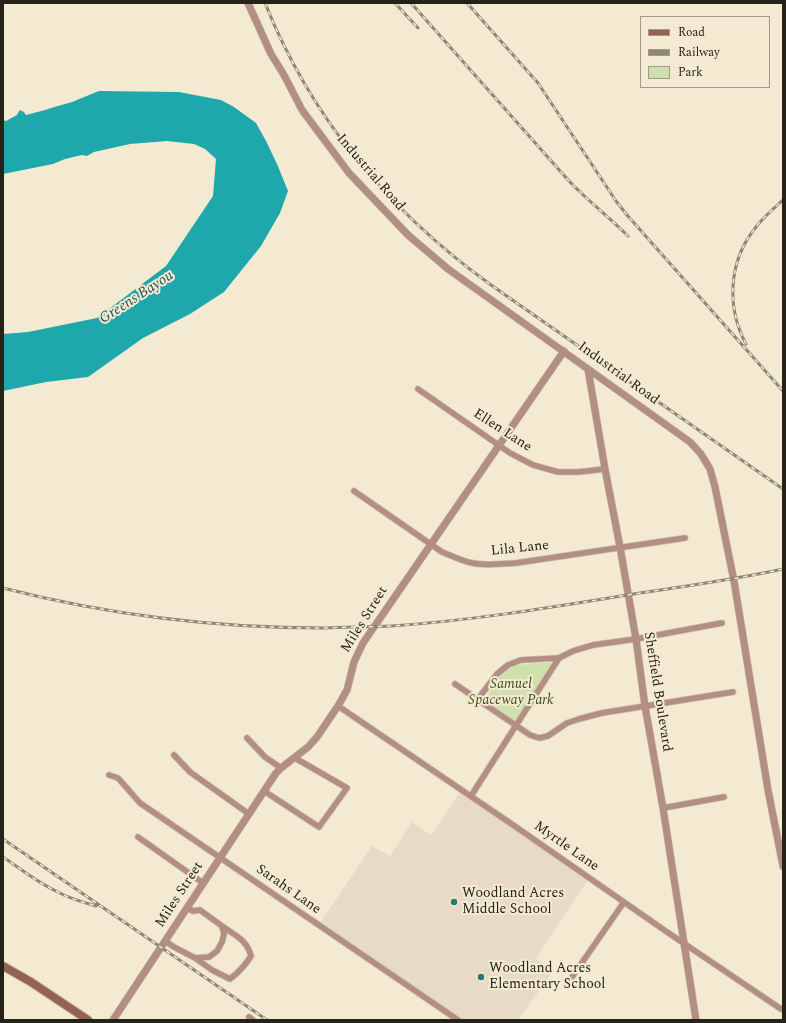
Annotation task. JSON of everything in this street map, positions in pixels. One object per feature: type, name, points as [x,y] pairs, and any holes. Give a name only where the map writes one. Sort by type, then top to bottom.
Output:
[{"type":"main road","points":[[3,966],[31,982],[88,1020]]},
{"type":"street","name":"Industrial Road","points":[[248,3],[271,54],[284,75],[302,110],[349,173],[408,235],[448,269],[690,442],[701,454],[710,469],[715,487],[734,581],[768,790],[783,866]]},
{"type":"street","name":"Miles Street","points":[[113,1020],[276,773],[308,747],[317,737],[338,706],[347,690],[354,662],[359,650],[564,351]]},
{"type":"street","name":"Sheffield Boulevard","points":[[588,369],[636,639],[645,706],[663,808],[696,1020]]},
{"type":"street","name":"Ellen Lane","points":[[418,389],[510,453],[533,466],[558,472],[578,472],[605,469]]},
{"type":"street","name":"Lila Lane","points":[[354,491],[442,552],[471,563],[494,565],[516,563],[685,538]]},
{"type":"street","points":[[478,699],[497,674],[508,665],[521,660],[559,658],[573,651],[593,645],[636,639],[722,623]]},
{"type":"street","points":[[471,796],[559,658]]},
{"type":"street","points":[[455,684],[530,735],[539,738],[548,736],[567,723],[602,713],[733,692]]},
{"type":"street","name":"Myrtle Lane","points":[[338,706],[781,1009]]},
{"type":"street","points":[[247,738],[265,757],[281,768]]},
{"type":"street","points":[[174,755],[190,772],[249,814]]},
{"type":"street","points":[[264,791],[319,827],[347,788],[295,758]]},
{"type":"street","name":"Sarahs Lane","points":[[109,775],[118,778],[140,803],[458,1020]]},
{"type":"street","points":[[663,808],[724,797]]},
{"type":"street","points":[[138,837],[203,883]]},
{"type":"street","points":[[572,977],[624,902]]},
{"type":"street","points":[[165,941],[174,948],[195,958],[212,970],[230,979],[237,974],[251,956],[245,942],[200,910],[193,911],[187,908]]},
{"type":"street","points":[[195,958],[209,957],[217,951],[224,934],[222,926]]},
{"type":"shaded area","name":"Woodland Acres Middle School","points":[[460,792],[588,880],[536,958],[554,970],[518,1020],[460,1020],[320,923],[372,846],[390,856],[412,822],[431,835]]},
{"type":"green space","name":"Samuel Spaceway Park","points":[[553,663],[516,721],[485,700],[497,680],[509,668],[517,665]]},
{"type":"water","name":"Greens Bayou","points":[[99,91],[179,92],[221,100],[234,107],[256,123],[277,164],[288,191],[280,213],[261,246],[224,292],[190,314],[143,338],[88,377],[46,382],[3,391],[3,334],[28,332],[97,318],[166,266],[213,196],[216,159],[205,149],[194,144],[167,141],[130,144],[94,152],[87,156],[82,155],[65,159],[53,164],[3,174],[3,120],[6,121],[17,115],[20,110],[26,115],[72,102]]},
{"type":"railway","points":[[265,3],[284,46],[306,86],[331,124],[358,160],[388,195],[420,227],[454,257],[491,285],[783,489]]},
{"type":"railway","points":[[395,3],[418,28]]},
{"type":"railway","points":[[411,3],[569,181],[628,236]]},
{"type":"railway","points":[[467,3],[538,83],[616,201],[627,215],[783,391]]},
{"type":"railway","points":[[746,344],[740,330],[733,302],[735,272],[745,244],[753,231],[783,200]]},
{"type":"railway","points":[[3,588],[82,606],[162,618],[243,626],[324,628],[391,626],[476,618],[699,584],[783,569]]},
{"type":"railway","points":[[3,839],[267,1020]]},
{"type":"railway","points":[[3,857],[51,888],[72,898],[96,906]]},
{"type":"place","name":"Woodland Acres Middle School","points":[[454,902]]},
{"type":"place","name":"Woodland Acres Elementary School","points":[[481,977]]}]
